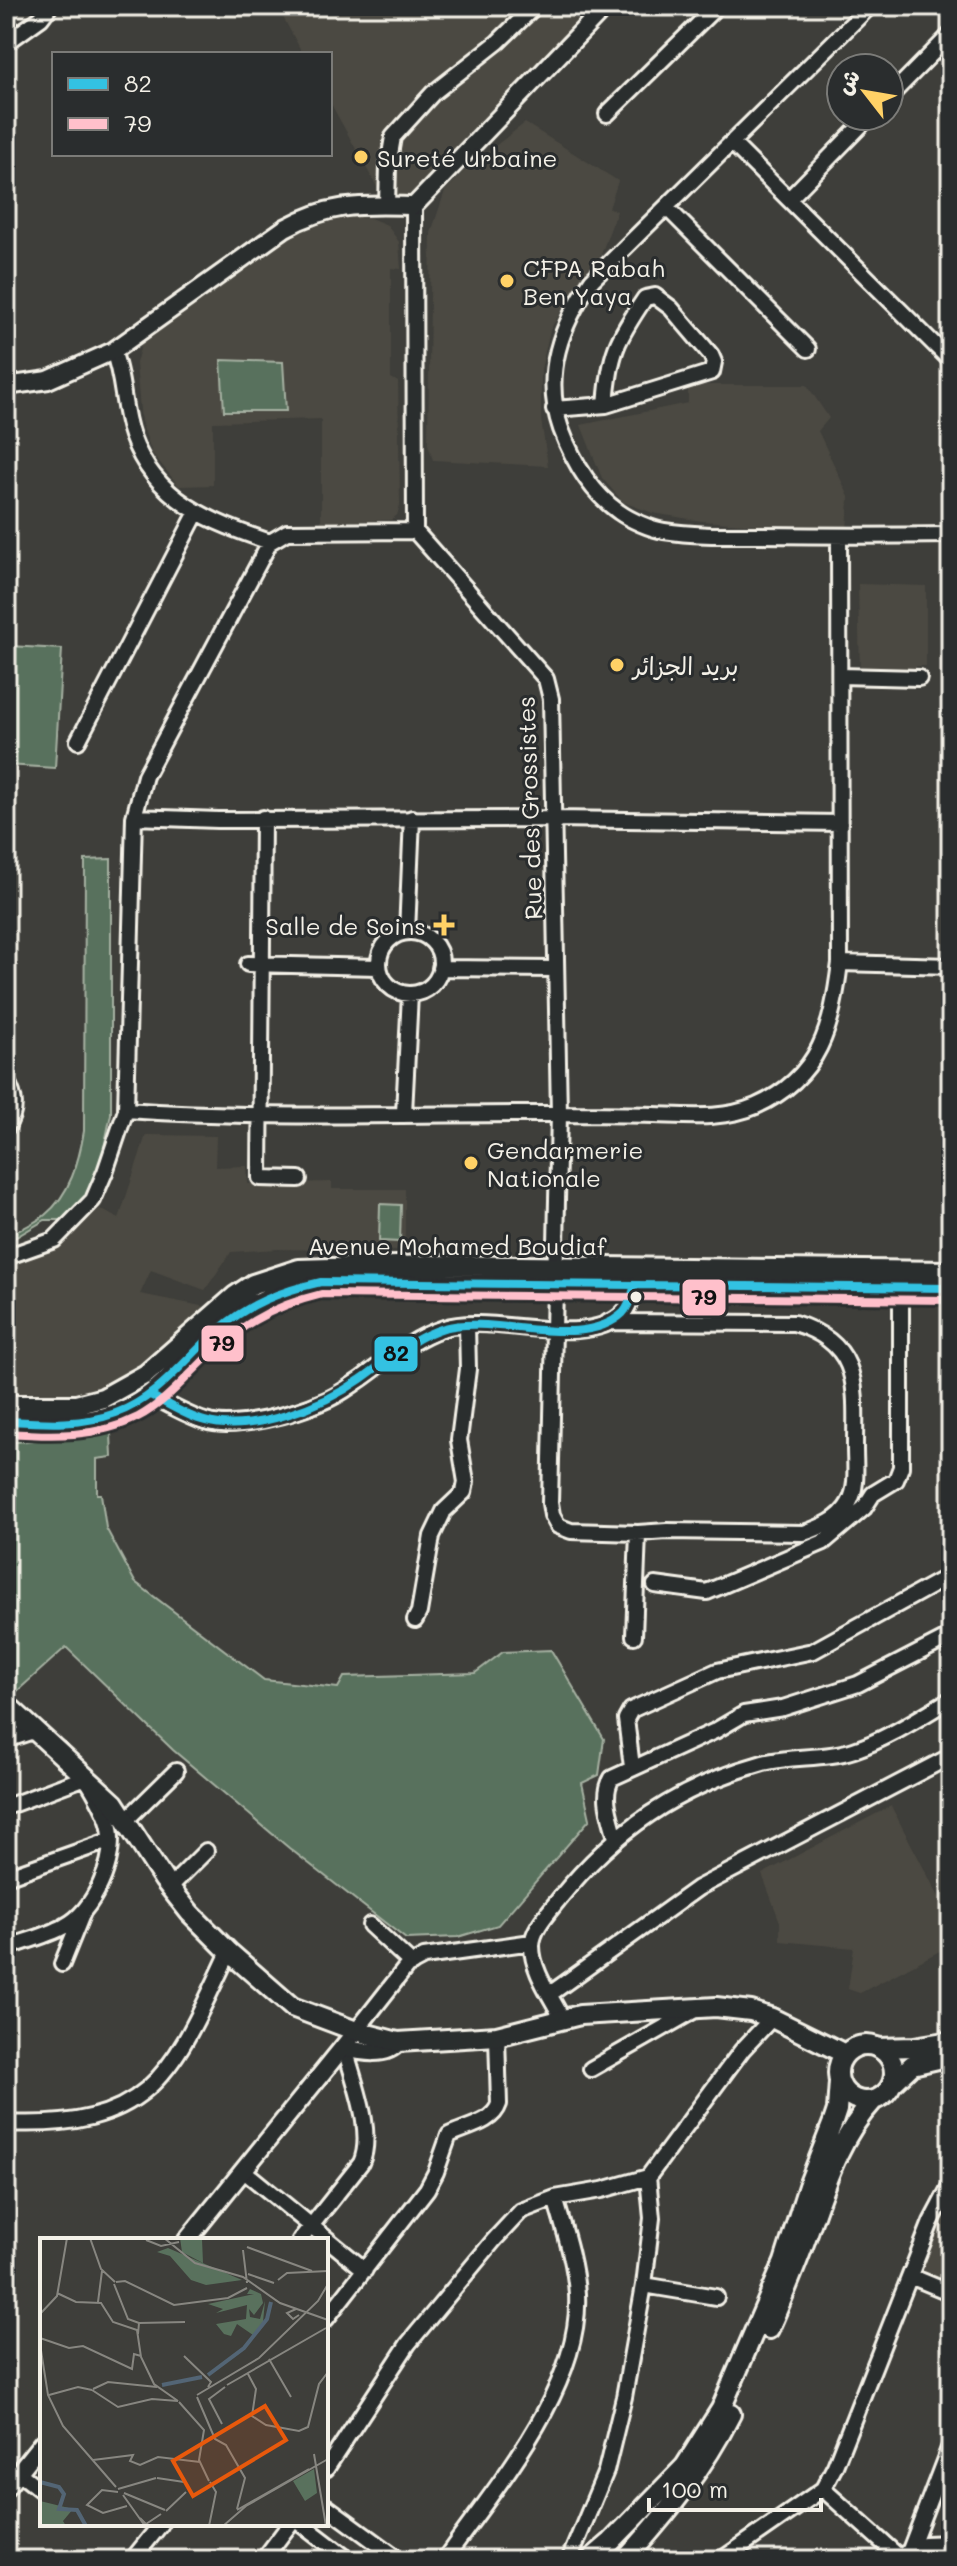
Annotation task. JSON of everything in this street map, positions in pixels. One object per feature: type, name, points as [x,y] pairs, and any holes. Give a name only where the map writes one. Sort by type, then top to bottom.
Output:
[{"type":"main road","name":"Avenue Mohamed Boudiaf","points":[[6,1405],[76,1405],[116,1392],[146,1374],[235,1296],[253,1284],[299,1269],[429,1265],[635,1285],[951,1288]]},
{"type":"main road","name":"Avenue Mohamed Boudiaf","points":[[6,1421],[54,1425],[90,1421],[130,1407],[150,1395],[224,1323],[251,1303],[290,1288],[321,1282],[951,1271]]},
{"type":"main road","points":[[6,1704],[114,1803],[190,1913],[292,2007],[356,2031],[398,2042],[497,2036],[580,2015],[700,2008],[751,2011],[845,2054]]},
{"type":"main road","points":[[590,2560],[685,2466],[721,2409],[784,2262],[808,2186],[833,2122],[837,2110],[838,2067],[845,2054],[861,2045],[914,2047],[951,2041]]},
{"type":"main road","points":[[878,2048],[892,2062],[893,2083]]},
{"type":"main road","points":[[625,2560],[686,2489],[711,2454],[793,2274],[834,2158],[852,2126],[873,2101],[881,2097],[912,2065],[951,2056]]},
{"type":"main road","points":[[839,2082],[842,2090],[856,2100],[873,2101]]},
{"type":"street","points":[[6,43],[41,18],[50,6]]},
{"type":"street","points":[[387,205],[388,166],[393,137],[433,93],[498,42],[535,6]]},
{"type":"street","points":[[6,1257],[54,1240],[93,1200],[105,1172],[126,1110],[134,817],[145,776],[270,542],[287,532],[415,531],[414,206],[606,6]]},
{"type":"street","points":[[607,114],[717,6]]},
{"type":"street","points":[[870,6],[592,280],[573,308],[559,339],[554,371],[554,409],[568,449],[589,485],[620,513],[661,531],[710,535],[951,535]]},
{"type":"street","points":[[905,81],[951,34]]},
{"type":"street","points":[[790,198],[854,132]]},
{"type":"street","points":[[732,143],[951,361]]},
{"type":"street","points":[[6,386],[48,380],[113,351],[285,228],[307,216],[345,205],[414,206]]},
{"type":"street","points":[[667,208],[808,349]]},
{"type":"street","points":[[554,409],[606,405],[712,372],[714,362],[711,355],[671,308],[655,296],[645,298],[615,348],[609,370],[606,405]]},
{"type":"street","points":[[113,351],[121,373],[132,436],[159,480],[196,514],[270,542]]},
{"type":"street","points":[[78,741],[196,514]]},
{"type":"street","name":"Rue des Grossistes","points":[[415,531],[546,679],[551,699],[559,1114],[556,1329],[549,1455],[552,1515],[558,1526],[571,1531],[638,1533]]},
{"type":"street","points":[[126,1110],[698,1118],[756,1106],[807,1069],[824,1041],[834,1011],[840,963],[839,536]]},
{"type":"street","points":[[840,676],[919,678]]},
{"type":"street","points":[[134,817],[840,823]]},
{"type":"street","points":[[263,818],[260,1178],[299,1179]]},
{"type":"street","points":[[407,932],[412,818]]},
{"type":"street","points":[[407,932],[428,938],[436,946],[440,957],[438,976],[426,989],[410,994],[393,989],[386,983],[379,967],[380,954],[386,943],[407,932]]},
{"type":"street","points":[[840,963],[951,966]]},
{"type":"street","points":[[248,964],[379,967]]},
{"type":"street","points":[[440,968],[554,969]]},
{"type":"street","points":[[404,1113],[410,994]]},
{"type":"street","points":[[6,1080],[14,1097],[15,1108],[6,1128]]},
{"type":"street","points":[[150,1395],[207,1422],[224,1424],[249,1421],[324,1401],[416,1341],[446,1327],[556,1329],[592,1327],[608,1322],[626,1310],[635,1285]]},
{"type":"street","points":[[655,1585],[707,1592],[735,1582],[824,1542],[864,1508],[873,1494],[896,1480],[901,1467],[901,1286]]},
{"type":"street","points":[[608,1322],[794,1323],[812,1329],[835,1346],[850,1364],[855,1381],[855,1485],[849,1503],[838,1516],[822,1527],[804,1533],[638,1533],[634,1636]]},
{"type":"street","points":[[415,1620],[432,1536],[444,1511],[464,1492],[466,1482],[459,1440],[468,1369],[467,1325]]},
{"type":"street","points":[[632,1767],[626,1719],[631,1710],[717,1671],[813,1651],[951,1575]]},
{"type":"street","points":[[616,1838],[606,1796],[612,1778],[715,1731],[744,1714],[783,1708],[858,1684],[951,1636]]},
{"type":"street","points":[[562,2018],[534,1964],[532,1942],[542,1921],[568,1888],[616,1838],[671,1799],[766,1762],[819,1758],[857,1749],[880,1740],[951,1699]]},
{"type":"street","points":[[6,1740],[36,1730]]},
{"type":"street","points":[[550,1994],[698,1888],[951,1756]]},
{"type":"street","points":[[125,1821],[176,1771]]},
{"type":"street","points":[[6,1807],[86,1777],[110,1826],[108,1862],[62,1964]]},
{"type":"street","points":[[6,1877],[111,1840]]},
{"type":"street","points":[[170,1887],[206,1851]]},
{"type":"street","points":[[6,1948],[67,1925],[85,1908]]},
{"type":"street","points":[[370,1925],[412,1964]]},
{"type":"street","points":[[189,2238],[345,2048],[407,1966],[424,1957],[532,1942]]},
{"type":"street","points":[[6,2123],[73,2121],[106,2114],[142,2094],[174,2060],[187,2040],[229,1952]]},
{"type":"street","points":[[591,2069],[700,2008]]},
{"type":"street","points":[[328,2466],[408,2344],[521,2211],[555,2198],[602,2190],[648,2177],[742,2050],[772,2018]]},
{"type":"street","points":[[328,2316],[427,2189],[449,2135],[489,2119],[497,2111],[497,2036]]},
{"type":"street","points":[[345,2048],[386,2051],[398,2042]]},
{"type":"street","points":[[302,2238],[366,2153],[367,2135],[345,2048]]},
{"type":"street","points":[[244,2171],[327,2238]]},
{"type":"street","points":[[569,2560],[606,2471],[624,2397],[644,2285],[652,2218],[648,2177]]},
{"type":"street","points":[[721,2560],[823,2489],[835,2466],[931,2222],[951,2184]]},
{"type":"street","points":[[444,2560],[524,2449],[565,2366],[577,2295],[572,2258],[555,2198]]},
{"type":"street","points":[[328,2239],[365,2270]]},
{"type":"street","points":[[910,2276],[951,2293]]},
{"type":"street","points":[[644,2285],[716,2297]]},
{"type":"street","points":[[907,2553],[951,2443]]},
{"type":"street","points":[[6,2488],[40,2446]]},
{"type":"street","points":[[19,2473],[40,2489]]},
{"type":"street","points":[[823,2489],[907,2553],[930,2560]]},
{"type":"street","points":[[328,2507],[400,2560]]},
{"type":"street","points":[[132,2560],[159,2526]]},
{"type":"street","points":[[263,2560],[288,2526]]},
{"type":"street","points":[[305,2526],[349,2560]]},
{"type":"street","points":[[907,2553],[951,2543]]},
{"type":"shaded area","points":[[277,6],[600,6],[414,206],[387,205],[332,106],[332,52],[302,52]]},
{"type":"shaded area","name":"CFPA Rabah Ben Yaya","points":[[525,123],[618,181],[609,208],[617,211],[597,265],[570,296],[550,330],[541,369],[541,420],[548,466],[433,460],[428,444],[431,233],[445,191],[468,167]]},
{"type":"shaded area","points":[[335,215],[370,218],[387,225],[399,242],[401,269],[391,268],[391,378],[398,382],[400,505],[397,515],[391,520],[321,523],[321,419],[213,422],[213,485],[179,486],[152,453],[141,421],[136,363],[142,342],[151,332],[285,235]]},
{"type":"shaded area","points":[[688,385],[807,385],[829,418],[818,431],[849,497],[847,531],[702,521],[653,513],[623,502],[602,478],[581,425],[688,403]]},
{"type":"shaded area","points":[[858,584],[926,586],[926,666],[916,666],[915,673],[860,671]]},
{"type":"shaded area","points":[[146,1135],[216,1136],[215,1167],[247,1166],[248,1184],[332,1182],[332,1189],[405,1189],[405,1251],[277,1249],[231,1252],[205,1290],[151,1270],[140,1294],[206,1307],[118,1386],[92,1395],[6,1402],[6,1267],[50,1246],[100,1209],[119,1219]]},
{"type":"shaded area","points":[[891,1806],[951,1920],[951,1945],[860,1993],[848,1989],[854,1948],[780,1941],[780,1922],[762,1874]]},
{"type":"shaded area","points":[[951,2199],[951,2284],[920,2273]]},
{"type":"green space","points":[[221,360],[283,362],[286,411],[224,411]]},
{"type":"green space","points":[[9,646],[62,649],[55,768],[6,765]]},
{"type":"green space","points":[[111,859],[111,1114],[99,1172],[86,1199],[66,1220],[45,1220],[6,1243],[6,1237],[54,1207],[67,1188],[79,1154],[84,1131],[85,860]]},
{"type":"green space","points":[[380,1204],[401,1205],[400,1242],[379,1241]]},
{"type":"green space","points":[[111,1433],[112,1457],[97,1459],[97,1494],[101,1494],[106,1528],[135,1582],[264,1680],[338,1688],[344,1677],[475,1673],[503,1652],[551,1650],[604,1739],[599,1775],[582,1783],[590,1819],[498,1925],[458,1937],[406,1939],[289,1848],[173,1750],[66,1647],[14,1694],[6,1687],[6,1443]]},
{"type":"transit line","name":"82","points":[[6,1421],[76,1422],[116,1413],[158,1388],[216,1332],[252,1306],[278,1294],[321,1282],[951,1288]]},
{"type":"transit line","name":"82","points":[[150,1395],[205,1421],[224,1424],[265,1421],[327,1399],[411,1343],[444,1328],[488,1325],[562,1331],[585,1330],[606,1324],[623,1313],[635,1285]]},
{"type":"transit line","name":"79","points":[[6,1433],[57,1435],[90,1432],[138,1417],[162,1401],[212,1352],[254,1320],[285,1305],[322,1294],[951,1300]]},
{"type":"place","name":"Sureté Urbaine","points":[[361,157]]},
{"type":"place","name":"CFPA Rabah Ben Yaya","points":[[507,281]]},
{"type":"place","name":"بريد الجزائر","points":[[617,665]]},
{"type":"place","name":"Salle de Soins","points":[[444,925]]},
{"type":"place","name":"Gendarmerie Nationale","points":[[471,1163]]}]
